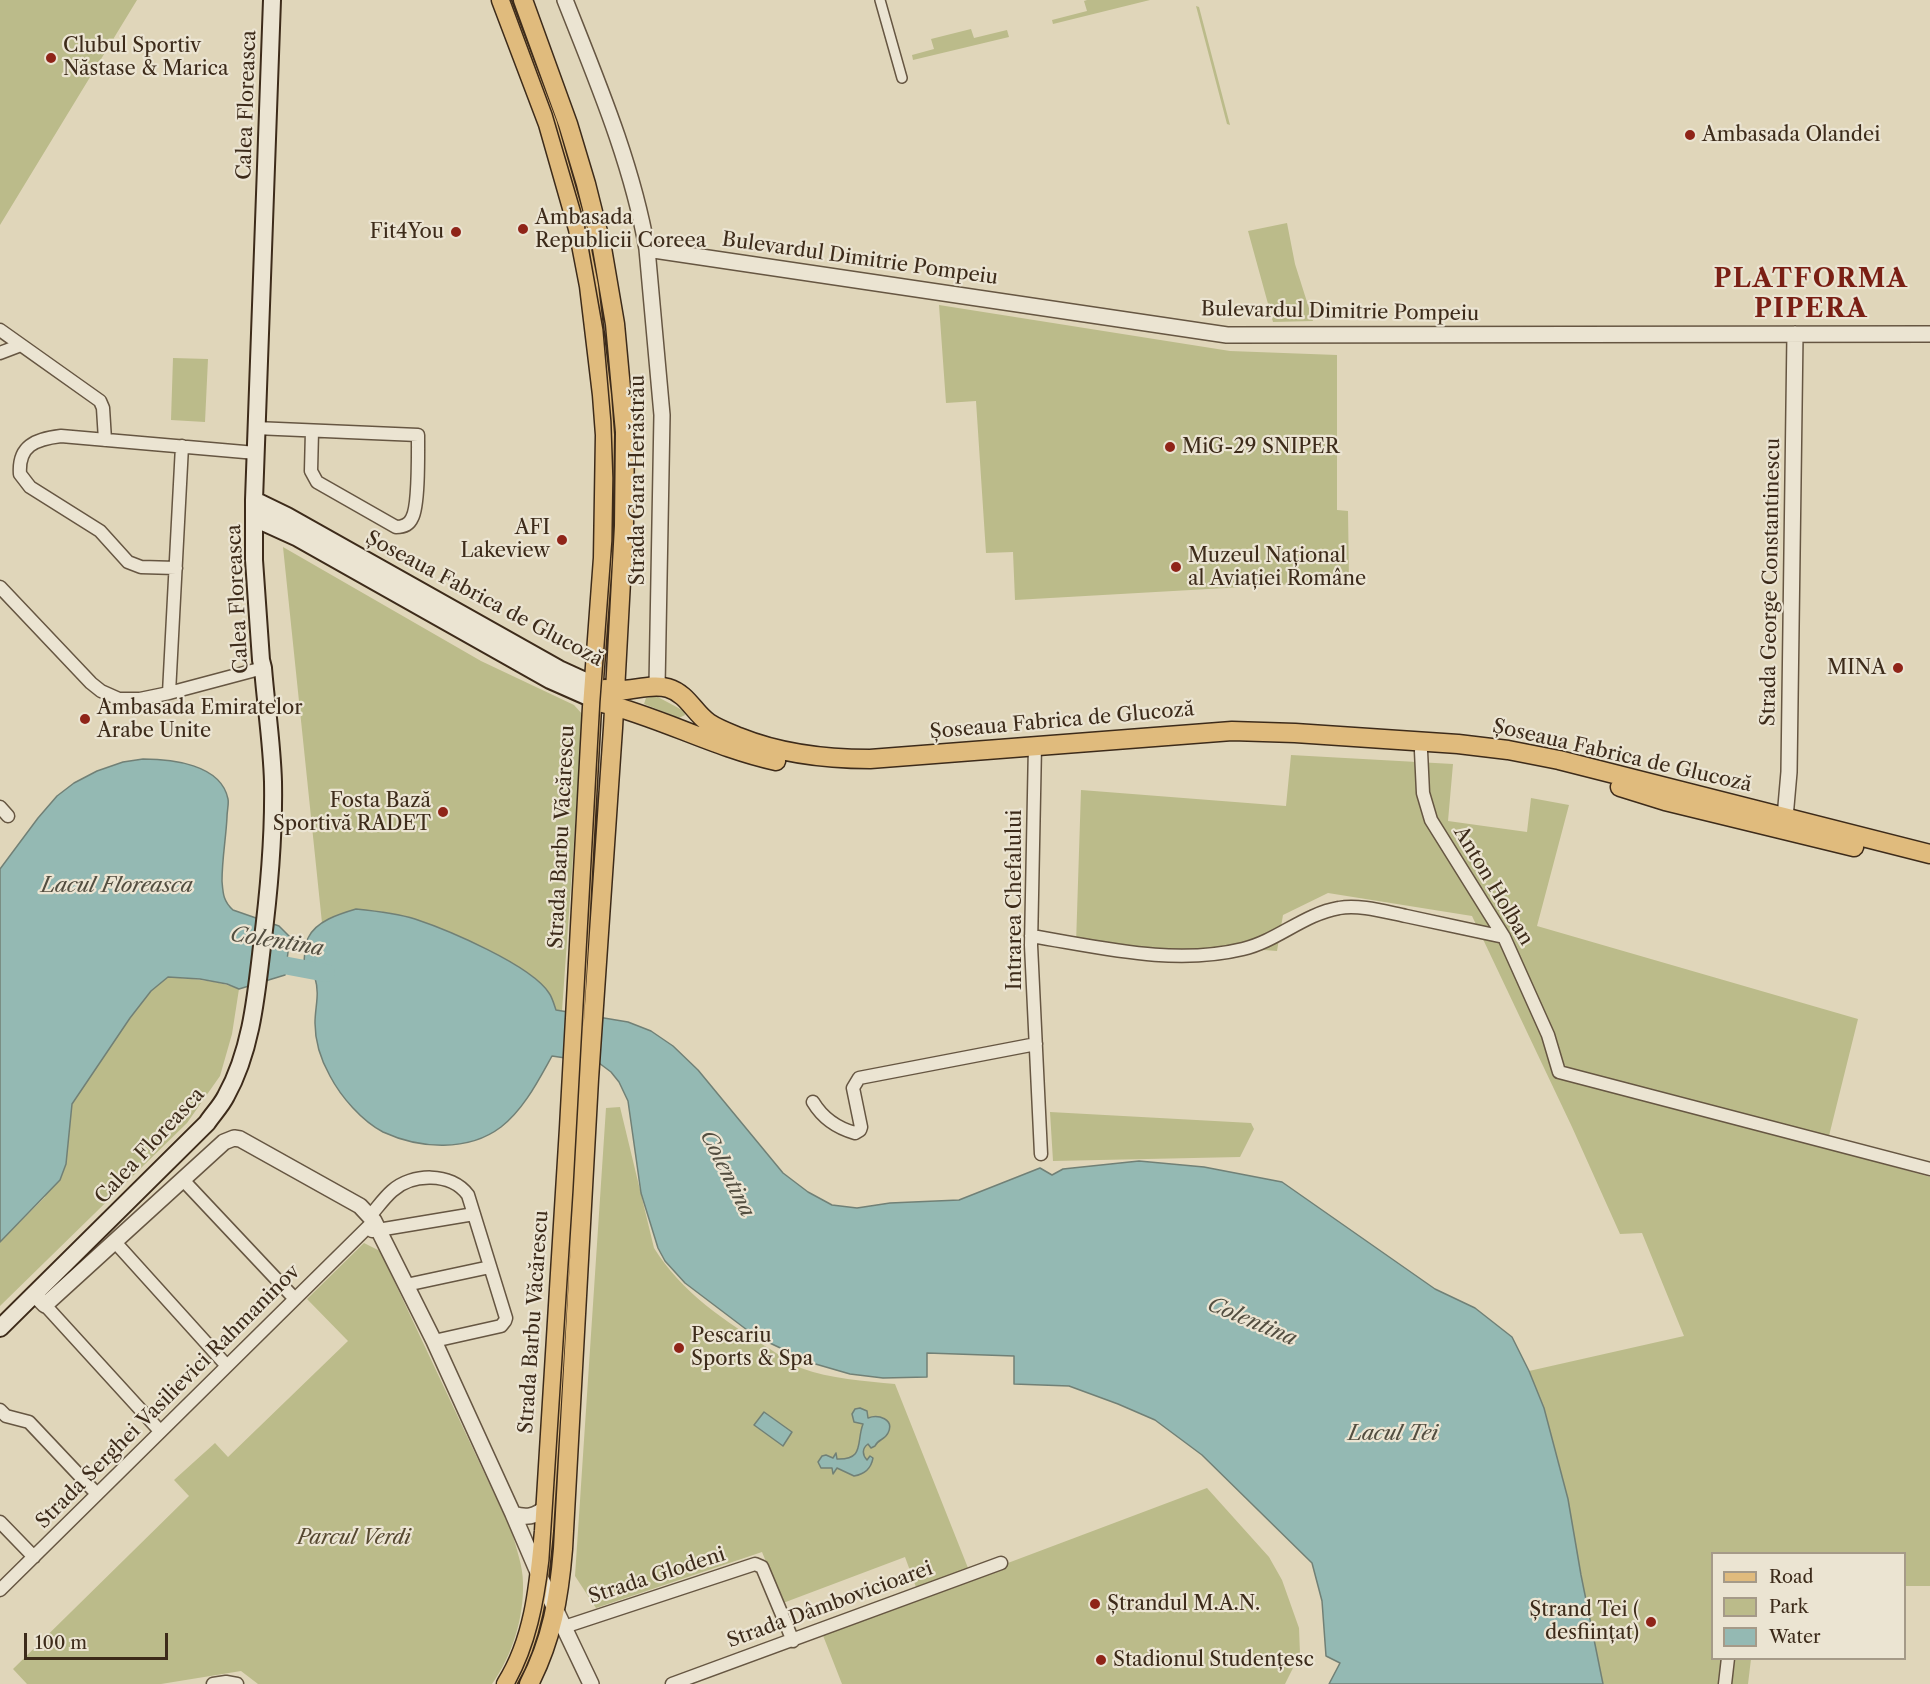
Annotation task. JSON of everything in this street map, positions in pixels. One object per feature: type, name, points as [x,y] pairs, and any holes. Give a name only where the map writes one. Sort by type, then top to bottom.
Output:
[{"type":"main road","name":"Calea Floreasca","points":[[0,1328],[43,1296],[207,1123],[225,1098],[235,1078],[248,1038],[267,908],[273,794],[272,755],[261,660],[254,560],[255,428],[272,0]]},
{"type":"main road","name":"Strada Barbu Văcărescu","points":[[501,0],[548,124],[575,218],[589,286],[602,394],[606,470],[603,558],[577,972],[580,1078],[560,1619],[529,1684]]},
{"type":"main road","name":"Strada Barbu Văcărescu","points":[[506,1684],[532,1622],[540,1577],[580,1078],[596,974],[615,699],[626,472],[622,388],[615,324],[602,248],[586,184],[554,82],[523,0]]},
{"type":"main road","name":"Șoseaua Fabrica de Glucoză","points":[[254,500],[287,516],[559,669],[593,692]]},
{"type":"main road","name":"Șoseaua Fabrica de Glucoză","points":[[254,518],[295,536],[550,680],[615,699],[657,720],[742,752],[797,765],[869,770],[1191,733],[1253,731],[1476,746],[1567,762],[1930,865]]},
{"type":"main road","points":[[254,560],[267,540],[277,536],[295,536]]},
{"type":"main road","name":"Șoseaua Fabrica de Glucoză","points":[[615,699],[657,686],[674,690],[683,695],[708,722],[746,740],[787,752],[823,758],[870,759],[1232,741],[1468,755],[1568,773],[1665,801],[1930,854]]},
{"type":"main road","points":[[657,720],[678,724],[687,722],[692,716],[694,707]]},
{"type":"street","name":"Strada Gara Herăstrău","points":[[565,0],[629,174],[647,249],[663,415],[657,686]]},
{"type":"street","points":[[880,0],[902,78]]},
{"type":"street","name":"Bulevardul Dimitrie Pompeiu","points":[[647,249],[1227,335],[1930,334]]},
{"type":"street","points":[[0,330],[100,401],[103,408],[105,440]]},
{"type":"street","name":"Strada George Constantinescu","points":[[1785,824],[1789,761],[1796,334]]},
{"type":"street","points":[[0,353],[21,345]]},
{"type":"street","points":[[255,428],[312,430],[418,435],[416,509],[409,523],[396,527],[317,482],[311,471],[312,430]]},
{"type":"street","points":[[176,568],[141,567],[128,562],[100,531],[30,487],[20,474],[21,457],[25,449],[33,443],[61,436],[256,453]]},
{"type":"street","points":[[169,693],[182,446]]},
{"type":"street","points":[[0,586],[91,683],[101,691],[119,699],[169,693],[263,668]]},
{"type":"street","name":"Intrarea Chefalului","points":[[1036,751],[1031,936],[1041,1154]]},
{"type":"street","name":"Anton Holban","points":[[1421,751],[1423,793],[1431,820],[1504,937],[1548,1035],[1559,1072],[1930,1169]]},
{"type":"street","points":[[1031,936],[1150,955],[1200,955],[1244,949],[1272,939],[1317,915],[1340,907],[1371,909],[1504,937]]},
{"type":"street","points":[[813,1102],[818,1110],[834,1124],[849,1131],[858,1132],[861,1127],[853,1088],[859,1078],[1035,1044]]},
{"type":"street","name":"Calea Floreasca","points":[[43,1296],[115,1242],[228,1140],[234,1138],[240,1139],[360,1206],[372,1225]]},
{"type":"street","name":"Strada Serghei Vasilievici Rahmaninov","points":[[0,1590],[372,1225],[392,1191],[412,1180],[427,1178],[446,1180],[464,1189],[474,1214]]},
{"type":"street","points":[[183,1180],[295,1299]]},
{"type":"street","points":[[434,1341],[503,1325],[506,1318],[474,1214],[372,1225],[434,1341],[540,1577],[591,1684]]},
{"type":"street","points":[[115,1242],[227,1366]]},
{"type":"street","points":[[406,1285],[490,1267]]},
{"type":"street","points":[[43,1296],[160,1431]]},
{"type":"street","points":[[0,1410],[6,1416],[29,1422],[97,1494]]},
{"type":"street","points":[[513,1514],[529,1517],[540,1513],[545,1508]]},
{"type":"street","points":[[0,1522],[33,1557]]},
{"type":"street","name":"Strada Dâmbovicioarei","points":[[672,1684],[1001,1563]]},
{"type":"street","name":"Strada Glodeni","points":[[560,1619],[753,1565],[762,1567],[793,1641]]},
{"type":"street","points":[[1725,1684],[1728,1660]]},
{"type":"street","points":[[213,1684],[226,1682],[237,1684]]},
{"type":"green space","name":"Clubul Sportiv Năstase & Marica","points":[[0,0],[137,0],[0,225]]},
{"type":"green space","points":[[1150,0],[1053,24],[1052,20],[1087,11],[1084,1]]},
{"type":"green space","points":[[1196,6],[1199,7],[1230,125],[1227,124]]},
{"type":"green space","points":[[971,29],[974,38],[1007,30],[1009,37],[913,60],[912,55],[934,49],[931,39]]},
{"type":"green space","points":[[1287,223],[1295,264],[1313,321],[1273,322],[1248,231]]},
{"type":"green space","points":[[939,305],[1230,351],[1337,355],[1337,510],[1348,511],[1349,581],[1015,600],[1013,552],[986,553],[976,401],[946,403]]},
{"type":"green space","points":[[173,358],[208,359],[205,422],[171,420]]},
{"type":"green space","name":"Fosta Bază Sportivă RADET","points":[[283,547],[481,661],[574,705],[583,715],[562,1011],[556,1010],[551,996],[537,980],[518,967],[495,953],[441,929],[416,920],[375,911],[347,913],[322,923]]},
{"type":"green space","points":[[656,696],[684,711],[685,715],[679,718],[644,704],[646,698]]},
{"type":"green space","points":[[1291,755],[1453,764],[1448,821],[1527,832],[1531,798],[1569,805],[1537,926],[1858,1019],[1826,1148],[1930,1177],[1930,1586],[1906,1586],[1906,1552],[1711,1552],[1711,1660],[1751,1660],[1748,1684],[1603,1684],[1568,1499],[1544,1408],[1529,1371],[1684,1336],[1642,1233],[1620,1234],[1472,916],[1328,893],[1283,915],[1277,951],[1264,950],[1207,958],[1076,944],[1081,790],[1286,806]]},
{"type":"green space","points":[[168,977],[213,982],[239,989],[232,1034],[220,1076],[187,1123],[0,1306],[0,1242],[45,1197],[72,1104],[130,1018],[151,991]]},
{"type":"green space","name":"Pescariu Sports & Spa","points":[[620,1107],[654,1248],[665,1264],[677,1279],[706,1305],[789,1362],[812,1372],[836,1377],[895,1384],[968,1568],[916,1587],[905,1557],[783,1603],[762,1552],[596,1608],[575,1576],[606,1108]]},
{"type":"green space","points":[[1050,1112],[1251,1123],[1254,1129],[1240,1157],[1053,1161]]},
{"type":"green space","name":"Parcul Verdi","points":[[364,1243],[380,1251],[512,1532],[521,1564],[523,1596],[519,1623],[511,1649],[492,1684],[258,1684],[241,1671],[161,1684],[27,1684],[13,1669],[189,1496],[174,1480],[215,1443],[228,1457],[348,1341],[307,1299]]},
{"type":"green space","name":"Ștrandul M.A.N.","points":[[1207,1488],[1269,1557],[1282,1580],[1299,1628],[1300,1654],[1285,1684],[842,1684],[822,1633]]},
{"type":"water","name":"Lacul Floreasca","points":[[143,759],[167,760],[193,766],[216,778],[223,787],[228,799],[222,873],[224,897],[233,910],[279,926],[290,937],[285,975],[239,989],[227,984],[200,979],[168,977],[151,991],[72,1104],[66,1164],[60,1180],[0,1242],[0,869],[57,796],[74,783],[97,771],[123,762]]},
{"type":"water","name":"Lacul Tei","points":[[356,909],[415,919],[488,950],[525,971],[539,982],[550,995],[556,1010],[628,1022],[651,1031],[673,1046],[698,1070],[783,1173],[808,1192],[832,1205],[857,1208],[890,1203],[959,1200],[1040,1168],[1052,1175],[1063,1169],[1139,1161],[1204,1167],[1282,1182],[1435,1289],[1475,1308],[1512,1337],[1544,1408],[1568,1499],[1603,1684],[1329,1684],[1340,1663],[1326,1656],[1322,1601],[1312,1563],[1202,1455],[1155,1420],[1069,1386],[1014,1384],[1014,1356],[927,1353],[927,1377],[883,1378],[850,1374],[812,1363],[755,1336],[685,1283],[665,1261],[658,1248],[641,1193],[628,1101],[619,1082],[599,1063],[552,1056],[517,1112],[501,1127],[474,1141],[444,1145],[428,1144],[397,1138],[383,1132],[360,1115],[346,1100],[327,1070],[316,1037],[315,978],[303,976],[306,946],[312,932],[329,919]]},
{"type":"water","points":[[860,1408],[867,1411],[868,1418],[881,1417],[887,1421],[890,1428],[885,1437],[875,1446],[871,1448],[868,1444],[865,1447],[863,1452],[865,1458],[867,1460],[870,1456],[873,1458],[869,1468],[854,1476],[837,1468],[833,1474],[832,1468],[821,1468],[818,1462],[822,1456],[833,1458],[836,1453],[837,1459],[846,1459],[856,1453],[863,1424],[854,1422],[852,1414],[855,1409]]},
{"type":"water","points":[[764,1412],[792,1432],[783,1446],[754,1425]]},
{"type":"waterway","name":"Colentina","points":[[262,961],[326,973]]},
{"type":"tram line","points":[[510,0],[552,113],[584,222],[603,329],[611,421],[613,478],[612,541],[600,702],[573,1191],[549,1561],[545,1593],[534,1639],[515,1684]]},
{"type":"place","name":"Clubul Sportiv Năstase & Marica","points":[[51,58]]},
{"type":"place","name":"Ambasada Olandei","points":[[1690,135]]},
{"type":"place","name":"Ambasada Republicii Coreea","points":[[523,229]]},
{"type":"place","name":"Fit4You","points":[[456,232]]},
{"type":"place","name":"MiG-29 SNIPER","points":[[1170,447]]},
{"type":"place","name":"AFI Lakeview","points":[[562,540]]},
{"type":"place","name":"Muzeul Național al Aviației Române","points":[[1176,567]]},
{"type":"place","name":"MINA","points":[[1898,668]]},
{"type":"place","name":"Ambasada Emiratelor Arabe Unite","points":[[85,719]]},
{"type":"place","name":"Fosta Bază Sportivă RADET","points":[[443,812]]},
{"type":"place","name":"Pescariu Sports & Spa","points":[[679,1348]]},
{"type":"place","name":"Ștrandul M.A.N.","points":[[1095,1604]]},
{"type":"place","name":"Ștrand Tei ( desființat)","points":[[1651,1622]]},
{"type":"place","name":"Stadionul Studențesc","points":[[1101,1660]]},
{"type":"district","name":"PLATFORMA PIPERA","points":[[1811,294]]}]
